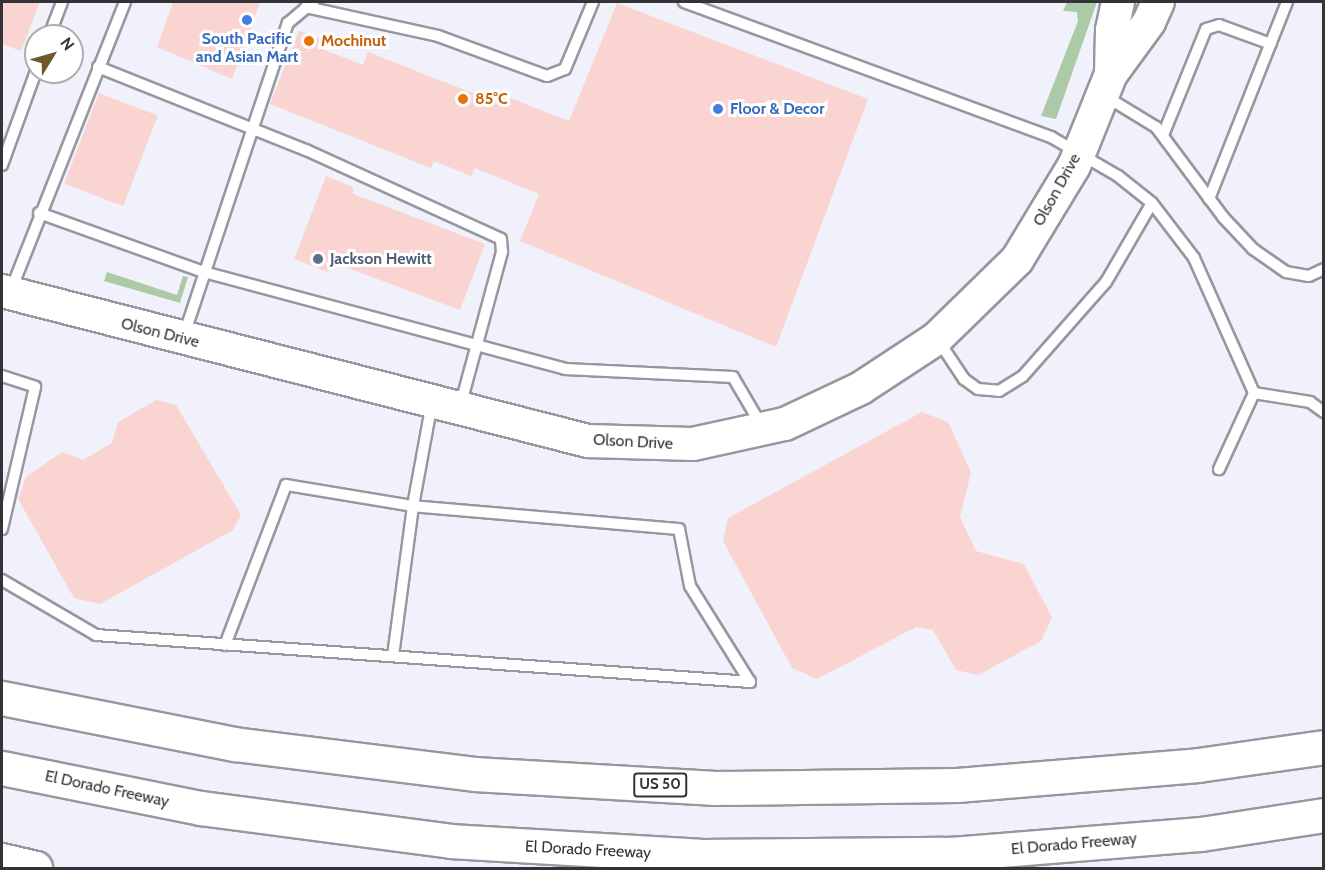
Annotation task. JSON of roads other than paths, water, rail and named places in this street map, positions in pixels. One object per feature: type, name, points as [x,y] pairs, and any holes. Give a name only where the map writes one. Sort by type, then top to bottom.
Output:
[{"type":"highway","name":"US 50","points":[[2,698],[234,744],[474,774],[716,788],[957,785],[1198,765],[1323,747]]},
{"type":"highway","name":"El Dorado Freeway","points":[[2,768],[201,808],[426,838],[700,856],[951,854],[1201,834],[1323,815]]},
{"type":"street","points":[[1115,16],[1129,17],[1138,2]]},
{"type":"street","name":"Olson Drive","points":[[5,292],[588,441],[693,444],[785,424],[861,388],[937,338],[1017,261],[1080,151],[1107,84],[1149,22],[1158,2]]},
{"type":"street","name":"Olson Drive","points":[[1107,84],[1115,16]]},
{"type":"street","points":[[2,860],[36,868]]},
{"type":"lane","points":[[54,24],[62,2]]},
{"type":"lane","points":[[5,292],[125,2]]},
{"type":"lane","points":[[183,339],[288,23],[310,4],[438,36],[547,76],[565,69],[593,2]]},
{"type":"lane","points":[[684,2],[1080,151],[1152,203],[1194,258],[1254,393],[1219,469]]},
{"type":"lane","points":[[1209,199],[1287,2]]},
{"type":"lane","points":[[1163,135],[1206,29],[1219,25],[1271,44]]},
{"type":"lane","points":[[98,67],[252,127],[489,230],[501,239],[502,252],[477,345],[446,405],[413,506],[393,656]]},
{"type":"lane","points":[[2,165],[31,84]]},
{"type":"lane","points":[[1107,84],[1163,135],[1209,199],[1253,249],[1286,272],[1309,276],[1323,269]]},
{"type":"lane","points":[[937,338],[964,379],[978,389],[999,391],[1023,376],[1099,291],[1152,203]]},
{"type":"lane","points":[[39,213],[204,272],[565,369],[733,377],[763,429]]},
{"type":"lane","points":[[2,376],[35,387],[2,529]]},
{"type":"lane","points":[[1254,393],[1310,402],[1323,411]]},
{"type":"lane","points":[[2,580],[96,635],[225,645],[750,682],[690,586],[679,529],[413,506],[286,485],[225,645]]},
{"type":"place","name":"South Pacific and Asian Mart","points":[[247,20]]},
{"type":"place","name":"Mochinut","points":[[309,41]]},
{"type":"place","name":"85°C","points":[[463,99]]},
{"type":"place","name":"Floor & Decor","points":[[718,109]]},
{"type":"place","name":"Jackson Hewitt","points":[[318,259]]}]
